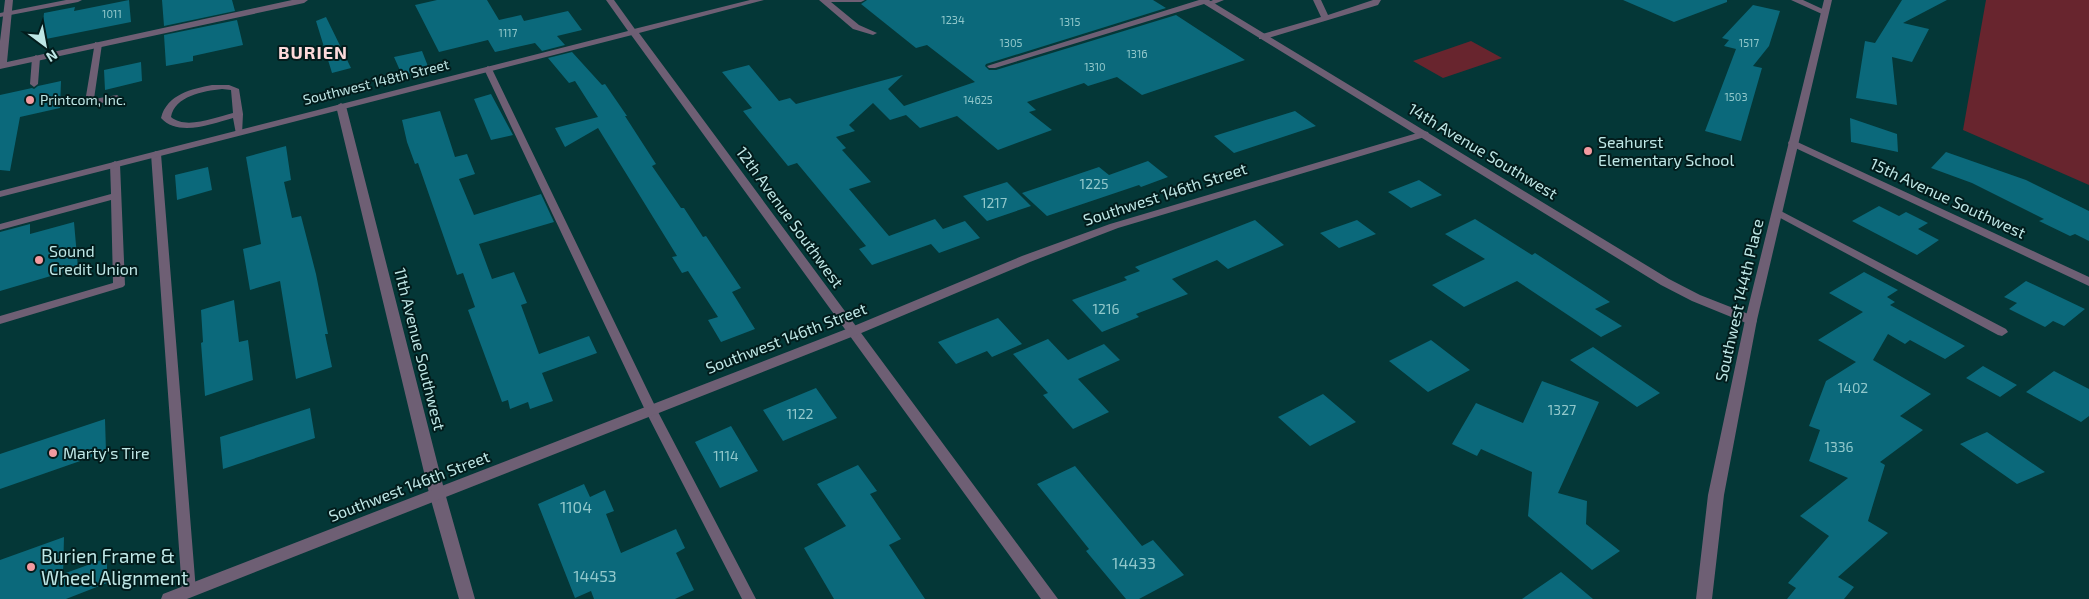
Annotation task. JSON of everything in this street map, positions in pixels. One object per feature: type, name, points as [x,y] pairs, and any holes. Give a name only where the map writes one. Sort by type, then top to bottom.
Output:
[{"type":"street","points":[[8,0],[4,15],[1,65],[304,0]]},
{"type":"street","name":"12th Avenue Southwest","points":[[610,0],[1050,599]]},
{"type":"street","name":"Southwest 148th Street","points":[[0,194],[760,0]]},
{"type":"street","points":[[1795,0],[1824,12],[1828,0]]},
{"type":"street","points":[[992,66],[1206,2]]},
{"type":"street","name":"14th Avenue Southwest","points":[[1206,2],[1665,282],[1696,298],[1751,320]]},
{"type":"street","name":"Southwest 144th Place","points":[[1704,599],[1716,495],[1751,320],[1824,12]]},
{"type":"street","name":"11th Avenue Southwest","points":[[342,106],[466,599]]},
{"type":"street","name":"Southwest 146th Street","points":[[169,599],[854,331],[1026,259],[1114,226],[1424,134]]},
{"type":"street","name":"15th Avenue Southwest","points":[[1793,143],[2089,282]]},
{"type":"lane","points":[[4,15],[78,0]]},
{"type":"lane","points":[[823,0],[856,27],[873,33]]},
{"type":"lane","points":[[828,0],[861,0]]},
{"type":"lane","points":[[1206,2],[1220,0]]},
{"type":"lane","points":[[1316,0],[1325,16]]},
{"type":"lane","points":[[1262,37],[1325,16],[1375,3],[1377,0]]},
{"type":"lane","points":[[98,44],[89,102],[117,98]]},
{"type":"lane","points":[[34,84],[36,58]]},
{"type":"lane","points":[[488,69],[651,410],[749,599]]},
{"type":"lane","points":[[238,114],[178,126],[169,123],[166,118],[173,103],[182,97],[224,86],[235,89],[238,114],[239,132]]},
{"type":"lane","points":[[156,154],[189,591]]},
{"type":"lane","points":[[0,320],[119,285],[115,164]]},
{"type":"lane","points":[[0,227],[116,196]]},
{"type":"lane","points":[[1777,212],[2002,332]]},
{"type":"shaded area","points":[[1986,0],[2089,0],[2089,185],[1963,130]]},
{"type":"shaded area","points":[[1471,41],[1502,58],[1443,78],[1413,61]]},
{"type":"building","points":[[129,0],[131,22],[41,40],[44,13],[75,7],[74,11]]},
{"type":"building","points":[[162,0],[232,0],[235,11],[164,26]]},
{"type":"building","points":[[437,0],[487,0],[499,20],[521,15],[524,21],[568,11],[582,30],[557,36],[565,45],[542,51],[535,43],[495,52],[488,40],[439,52],[415,5]]},
{"type":"building","points":[[867,0],[1153,0],[1166,8],[986,64],[985,66],[989,70],[996,70],[1176,15],[1245,60],[1142,95],[1117,77],[1088,86],[1084,83],[1027,102],[1036,110],[1029,112],[1052,130],[998,150],[957,116],[920,128],[906,115],[890,120],[873,103],[849,125],[855,131],[836,137],[846,148],[842,150],[871,182],[849,189],[889,236],[935,219],[943,229],[965,221],[980,238],[939,253],[931,244],[872,265],[859,249],[866,246],[797,163],[788,166],[743,111],[752,108],[722,72],[749,65],[779,101],[790,98],[796,104],[903,75],[888,89],[904,106],[975,82],[927,45],[916,48],[861,4]]},
{"type":"building","points":[[1623,0],[1727,0],[1727,2],[1674,22]]},
{"type":"building","points":[[1902,0],[1947,0],[1903,23],[1929,29],[1912,62],[1892,57],[1897,105],[1856,98],[1865,41],[1875,43]]},
{"type":"building","points":[[1753,5],[1780,11],[1769,46],[1753,66],[1762,68],[1741,141],[1705,131],[1736,49],[1724,46],[1729,40],[1722,38]]},
{"type":"building","points":[[326,17],[351,68],[332,73],[316,21]]},
{"type":"building","points":[[237,20],[243,45],[193,56],[193,61],[166,66],[164,35]]},
{"type":"building","points":[[422,51],[429,69],[402,75],[394,57]]},
{"type":"building","points":[[572,52],[602,85],[605,84],[656,164],[652,166],[703,237],[706,236],[741,288],[732,292],[755,329],[721,342],[708,320],[718,317],[688,271],[682,273],[672,257],[677,256],[598,128],[565,147],[555,128],[598,117],[575,81],[569,83],[548,58]]},
{"type":"building","points":[[141,62],[142,81],[105,90],[104,70]]},
{"type":"building","name":"Printcom, Inc.","points":[[61,81],[60,108],[20,117],[10,171],[0,170],[0,95],[34,89],[38,86]]},
{"type":"building","points":[[491,94],[513,135],[491,140],[474,99]]},
{"type":"building","points":[[440,111],[455,157],[467,154],[475,174],[459,179],[474,215],[541,194],[554,222],[479,244],[492,279],[514,272],[527,303],[521,305],[539,354],[589,336],[597,353],[542,373],[553,401],[530,409],[528,402],[510,409],[508,400],[502,402],[468,310],[475,307],[463,273],[457,275],[418,163],[415,164],[407,142],[402,120]]},
{"type":"building","points":[[1295,111],[1316,126],[1234,153],[1214,136]]},
{"type":"building","points":[[1850,118],[1897,134],[1898,152],[1851,142]]},
{"type":"building","points":[[286,146],[291,180],[284,182],[292,218],[301,216],[316,274],[328,334],[325,334],[332,367],[296,379],[280,281],[250,290],[243,249],[261,244],[246,157]]},
{"type":"building","points":[[1946,152],[2026,180],[2089,211],[2089,241],[2075,234],[2070,236],[2039,221],[2044,219],[1972,183],[1931,168]]},
{"type":"building","points":[[1148,161],[1168,177],[1047,216],[1022,193],[1099,167],[1109,175]]},
{"type":"building","points":[[208,167],[212,190],[177,200],[175,175]]},
{"type":"building","points":[[1419,180],[1442,195],[1411,208],[1388,192]]},
{"type":"building","points":[[1007,182],[1031,206],[987,221],[963,196]]},
{"type":"building","points":[[1879,206],[1899,216],[1906,212],[1928,223],[1918,229],[1939,240],[1917,255],[1852,221]]},
{"type":"building","points":[[1475,219],[1532,255],[1535,253],[1610,302],[1595,309],[1622,326],[1601,337],[1517,281],[1464,307],[1432,285],[1485,259],[1445,234]]},
{"type":"building","points":[[1255,220],[1284,245],[1228,269],[1217,260],[1172,279],[1188,294],[1136,314],[1139,317],[1102,332],[1072,300],[1127,280],[1124,277],[1140,271],[1135,267]]},
{"type":"building","points":[[1357,220],[1376,234],[1339,248],[1320,233]]},
{"type":"building","name":"Sound Credit Union","points":[[74,222],[78,268],[0,291],[0,232],[30,224],[30,234]]},
{"type":"building","points":[[1864,272],[1898,290],[1887,297],[1895,302],[1890,305],[1965,346],[1945,359],[1910,340],[1905,344],[1888,334],[1873,360],[1931,394],[1900,416],[1923,430],[1880,462],[1885,465],[1868,521],[1888,533],[1838,577],[1854,587],[1844,599],[1787,599],[1796,588],[1788,583],[1829,536],[1800,516],[1848,478],[1809,461],[1820,430],[1809,426],[1826,381],[1856,362],[1818,340],[1863,312],[1829,293]]},
{"type":"building","points":[[2026,281],[2085,309],[2064,326],[2053,321],[2045,327],[2009,309],[2017,303],[2004,297]]},
{"type":"building","points":[[234,300],[239,342],[248,340],[253,380],[205,396],[201,343],[203,342],[201,310]]},
{"type":"building","points":[[998,318],[1022,344],[992,357],[987,351],[956,364],[938,342]]},
{"type":"building","points":[[1048,339],[1068,360],[1104,344],[1120,360],[1078,379],[1109,412],[1073,429],[1043,395],[1048,393],[1013,354]]},
{"type":"building","points":[[1431,340],[1470,370],[1428,392],[1389,361]]},
{"type":"building","points":[[1593,347],[1660,393],[1637,407],[1570,360]]},
{"type":"building","points":[[1983,366],[2017,385],[2000,397],[1966,378]]},
{"type":"building","points":[[2054,371],[2089,389],[2089,416],[2081,422],[2026,392]]},
{"type":"building","points":[[1542,381],[1599,402],[1558,493],[1587,501],[1586,524],[1620,551],[1592,570],[1528,516],[1532,472],[1481,449],[1477,456],[1452,444],[1476,403],[1523,423]]},
{"type":"building","points":[[816,388],[837,418],[783,441],[763,410]]},
{"type":"building","points":[[1323,394],[1356,422],[1310,446],[1278,417]]},
{"type":"building","points":[[310,408],[315,438],[223,469],[220,437]]},
{"type":"building","name":"Marty's Tire","points":[[105,419],[106,452],[0,489],[0,454]]},
{"type":"building","points":[[731,426],[758,471],[720,488],[695,442]]},
{"type":"building","points":[[1987,432],[2045,472],[2017,484],[1960,444]]},
{"type":"building","points":[[858,465],[877,491],[870,494],[901,539],[889,545],[925,599],[834,599],[804,548],[846,526],[817,484]]},
{"type":"building","points":[[1075,466],[1142,546],[1153,540],[1184,575],[1139,599],[1126,599],[1086,551],[1089,549],[1037,484]]},
{"type":"building","points":[[584,484],[590,497],[605,490],[614,511],[606,514],[621,553],[676,529],[685,548],[676,553],[694,590],[675,599],[594,599],[591,591],[575,598],[538,504]]},
{"type":"building","points":[[64,537],[63,574],[107,558],[107,583],[66,599],[0,599],[0,560]]},
{"type":"building","points":[[1561,572],[1593,599],[1522,599]]},
{"type":"place","name":"Printcom, Inc.","points":[[30,100]]},
{"type":"place","name":"Seahurst Elementary School","points":[[1588,151]]},
{"type":"place","name":"Sound Credit Union","points":[[39,260]]},
{"type":"place","name":"Marty's Tire","points":[[53,453]]},
{"type":"place","name":"Burien Frame & Wheel Alignment","points":[[31,567]]},
{"type":"district","name":"BURIEN","points":[[313,53]]}]
